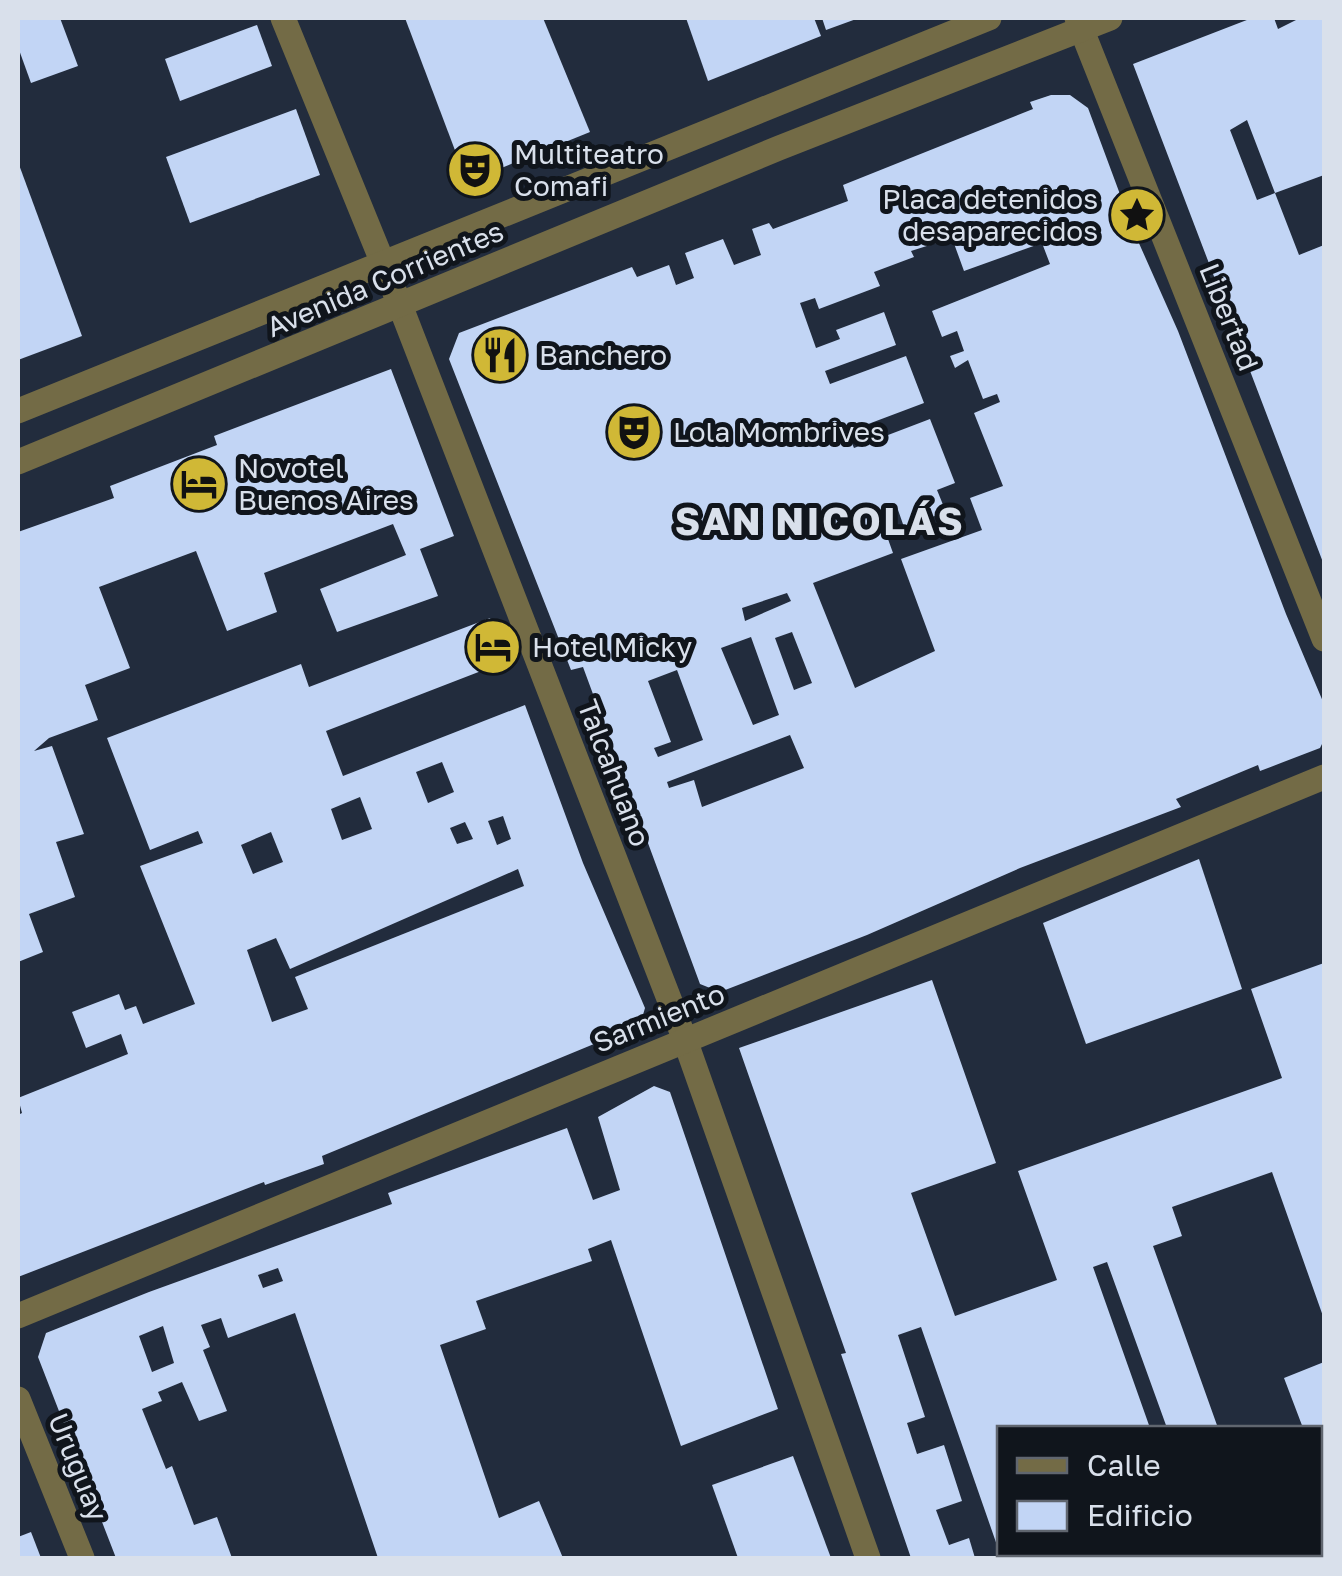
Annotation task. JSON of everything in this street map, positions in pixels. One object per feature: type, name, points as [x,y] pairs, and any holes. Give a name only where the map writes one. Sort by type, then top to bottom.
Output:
[{"type":"street","name":"Talcahuano","points":[[283,18],[400,305],[685,1040],[868,1558]]},
{"type":"street","name":"Avenida Corrientes","points":[[18,411],[989,18]]},
{"type":"street","name":"Avenida Corrientes","points":[[18,462],[1080,23],[1110,18]]},
{"type":"street","name":"Libertad","points":[[1080,23],[1324,639]]},
{"type":"street","name":"Sarmiento","points":[[18,1316],[1324,777]]},
{"type":"street","name":"Uruguay","points":[[18,1399],[82,1558]]},
{"type":"building","points":[[18,18],[60,18],[78,66],[31,83],[18,47]]},
{"type":"building","points":[[405,18],[543,18],[590,132],[467,182]]},
{"type":"building","points":[[686,18],[814,18],[821,36],[708,81]]},
{"type":"building","points":[[822,18],[859,18],[826,30]]},
{"type":"building","points":[[1252,18],[1274,18],[1278,29],[1300,18],[1324,18],[1324,175],[1275,193],[1299,255],[1324,245],[1324,565],[1133,64]],"holes":[[[1247,120],[1275,193],[1257,200],[1230,130]]]},
{"type":"building","points":[[257,25],[272,66],[180,101],[165,59]]},
{"type":"building","points":[[1051,95],[1070,95],[1088,108],[1324,704],[1324,740],[1320,748],[1260,771],[1258,765],[1176,799],[1181,807],[1020,868],[867,935],[720,992],[700,984],[583,667],[571,670],[449,359],[459,333],[632,267],[637,277],[669,265],[676,285],[694,278],[685,253],[723,239],[734,265],[761,255],[752,229],[769,223],[773,229],[848,201],[843,185],[1033,109],[1030,102]],"holes":[[[952,238],[964,271],[1042,243],[1050,264],[932,311],[942,337],[957,331],[964,351],[950,356],[955,368],[968,360],[983,399],[997,394],[1000,402],[974,413],[1003,486],[970,498],[982,530],[901,559],[935,651],[855,688],[813,583],[893,553],[879,514],[897,507],[904,527],[946,512],[937,490],[955,483],[930,419],[854,448],[847,432],[924,403],[906,356],[830,384],[825,371],[896,345],[884,312],[836,330],[840,339],[816,348],[800,303],[815,298],[819,309],[880,286],[874,272],[914,257],[911,251]],[[787,593],[791,601],[745,621],[742,608]],[[792,632],[812,683],[794,690],[775,638]],[[751,637],[779,715],[753,725],[721,648]],[[677,670],[703,740],[658,757],[654,748],[671,742],[648,681]],[[790,735],[804,768],[702,807],[694,780],[669,788],[667,782]]]},
{"type":"building","points":[[296,109],[320,175],[190,223],[166,157]]},
{"type":"building","points":[[18,162],[82,336],[18,360]]},
{"type":"building","points":[[391,369],[454,536],[420,549],[438,596],[337,632],[320,589],[406,555],[393,524],[264,573],[277,612],[227,631],[196,551],[99,587],[130,668],[85,685],[98,720],[49,738],[34,751],[52,746],[84,834],[56,842],[75,897],[29,914],[43,952],[18,962],[18,532],[114,498],[110,486],[217,445],[214,436]]},
{"type":"building","points":[[490,618],[507,661],[326,731],[343,776],[525,705],[583,863],[645,1008],[640,1025],[322,1156],[324,1164],[265,1185],[264,1182],[18,1277],[18,1115],[22,1113],[18,1098],[128,1054],[121,1034],[86,1048],[72,1012],[119,994],[125,1010],[136,1006],[143,1024],[195,1004],[140,866],[203,843],[198,831],[150,850],[107,738],[301,664],[309,687]],"holes":[[[442,762],[454,792],[428,803],[416,772]],[[360,797],[372,829],[342,840],[331,809]],[[503,816],[511,839],[497,845],[488,821]],[[465,822],[473,839],[457,844],[450,828]],[[271,832],[283,862],[253,874],[241,845]],[[518,869],[524,886],[295,977],[308,1009],[272,1022],[247,950],[276,938],[290,969]]]},
{"type":"building","points":[[1199,859],[1242,989],[1086,1044],[1043,923]]},
{"type":"building","points":[[1324,963],[1324,1319],[1272,1172],[1172,1207],[1182,1236],[1153,1246],[1217,1426],[1166,1426],[1107,1262],[1093,1267],[1149,1426],[997,1426],[997,1545],[921,1327],[898,1335],[925,1417],[907,1423],[917,1454],[944,1445],[962,1501],[936,1510],[949,1545],[969,1538],[975,1558],[911,1558],[841,1354],[846,1353],[739,1048],[932,980],[996,1163],[911,1193],[955,1316],[1057,1280],[1018,1171],[1282,1078],[1251,989]]},
{"type":"building","points":[[654,1086],[670,1092],[778,1409],[681,1446],[611,1240],[588,1249],[592,1261],[476,1301],[486,1329],[440,1345],[499,1518],[539,1501],[563,1558],[378,1558],[295,1313],[228,1338],[221,1318],[201,1325],[210,1347],[203,1350],[227,1411],[199,1421],[182,1382],[158,1392],[162,1401],[142,1409],[166,1469],[172,1466],[194,1525],[217,1517],[232,1558],[116,1558],[38,1357],[46,1333],[392,1204],[388,1193],[567,1128],[593,1200],[620,1190],[598,1117]],"holes":[[[278,1268],[283,1281],[263,1288],[258,1275]],[[163,1326],[174,1363],[152,1372],[139,1336]]]},
{"type":"building","points":[[1324,1362],[1324,1484],[1322,1426],[1302,1426],[1284,1378]]},
{"type":"building","points":[[793,1456],[831,1558],[738,1558],[712,1485]]},
{"type":"building","points":[[31,1532],[41,1558],[18,1558],[18,1537]]},
{"type":"building","points":[[1000,1556],[1035,1558],[1001,1558]]},
{"type":"building","points":[[1113,1556],[1196,1558],[1114,1558]]},
{"type":"building","points":[[1216,1556],[1266,1556],[1259,1558]]},
{"type":"place","name":"Multiteatro Comafi","points":[[475,170]]},
{"type":"place","name":"Placa detenidos desaparecidos","points":[[1137,215]]},
{"type":"place","name":"Banchero","points":[[500,355]]},
{"type":"place","name":"Lola Mombrives","points":[[634,432]]},
{"type":"place","name":"Novotel Buenos Aires","points":[[199,484]]},
{"type":"place","name":"Hotel Micky","points":[[493,647]]},
{"type":"district","name":"SAN NICOLÁS","points":[[820,522]]}]
